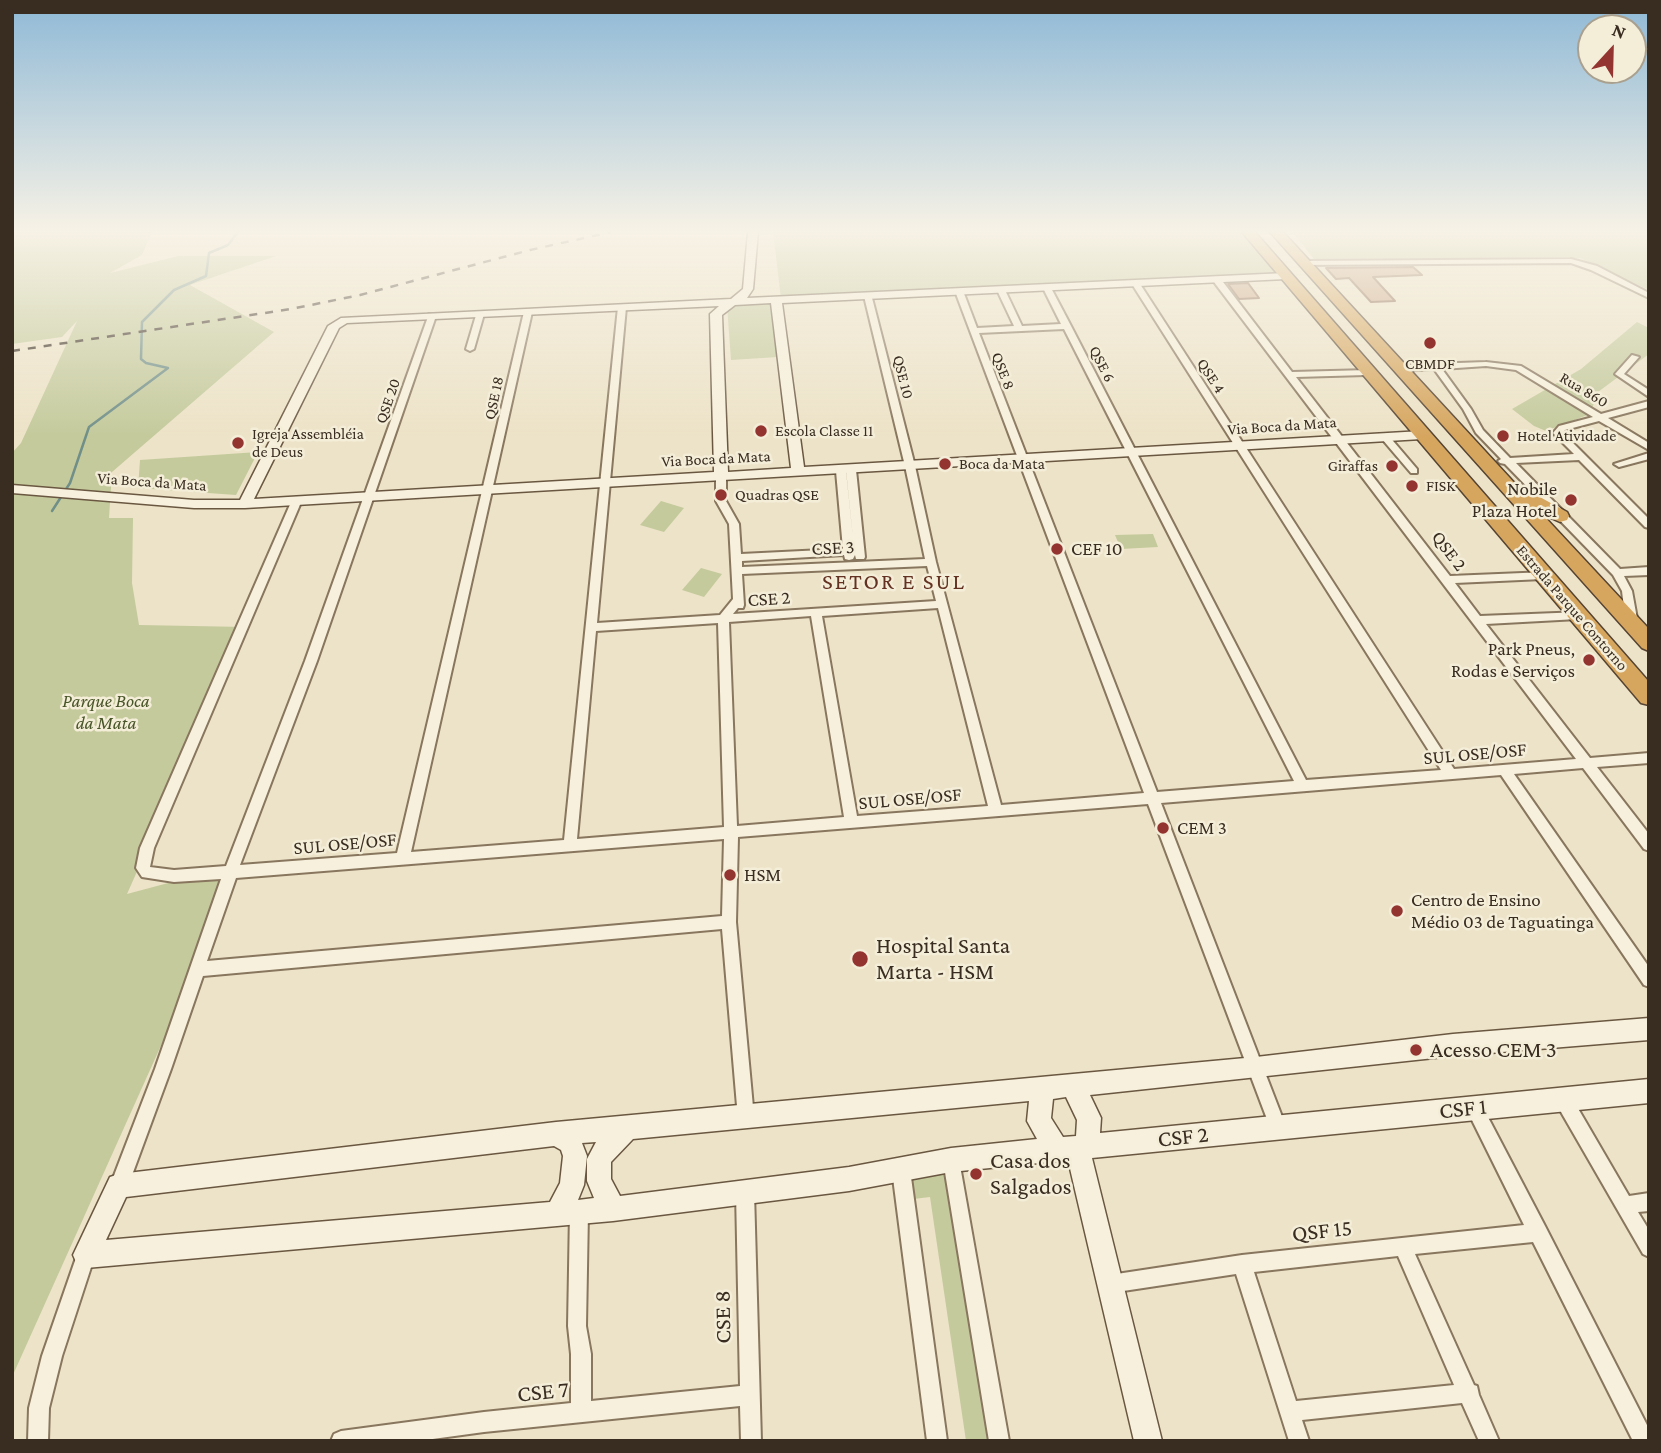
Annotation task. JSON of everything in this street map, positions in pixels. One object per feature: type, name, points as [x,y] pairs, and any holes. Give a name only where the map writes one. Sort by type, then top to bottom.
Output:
[{"type":"highway","name":"Estrada Parque Contorno","points":[[1306,300],[1649,696]]},
{"type":"highway","name":"Estrada Parque Contorno","points":[[1338,300],[1649,643]]},
{"type":"highway","points":[[1474,495],[1505,502],[1511,501],[1511,490],[1560,516]]},
{"type":"highway","points":[[1493,517],[1499,511],[1513,510],[1535,518]]},
{"type":"street","points":[[770,300],[798,473]]},
{"type":"street","points":[[245,504],[334,326],[350,320],[775,300]]},
{"type":"street","name":"QSE 10","points":[[869,300],[931,562],[996,811]]},
{"type":"street","name":"QSE 8","points":[[962,300],[1022,459]]},
{"type":"street","points":[[1006,300],[1019,329]]},
{"type":"street","name":"QSE 6","points":[[1053,300],[1133,453]]},
{"type":"street","name":"QSE 4","points":[[1146,300],[1451,775]]},
{"type":"street","name":"QSE 2","points":[[1232,300],[1649,845]]},
{"type":"street","points":[[716,314],[733,301]]},
{"type":"street","points":[[699,303],[713,306],[716,314],[722,501],[734,524],[740,618]]},
{"type":"street","points":[[570,844],[622,307]]},
{"type":"street","name":"QSE 18","points":[[403,858],[528,312]]},
{"type":"street","points":[[470,349],[480,314]]},
{"type":"street","name":"QSE 20","points":[[119,1186],[432,316]]},
{"type":"street","points":[[973,331],[1067,326]]},
{"type":"street","points":[[1635,357],[1619,374],[1649,394]]},
{"type":"street","name":"Rua 860","points":[[1437,366],[1502,364],[1524,371],[1649,447]]},
{"type":"street","points":[[1400,368],[1437,366],[1479,431],[1617,573],[1627,591],[1632,624]]},
{"type":"street","points":[[1290,375],[1367,372]]},
{"type":"street","points":[[1649,404],[1559,430],[1562,439],[1579,457],[1649,525]]},
{"type":"street","name":"Via Boca da Mata","points":[[12,489],[194,504],[245,504],[1422,435]]},
{"type":"street","points":[[1385,438],[1414,471]]},
{"type":"street","points":[[1133,453],[1303,787]]},
{"type":"street","points":[[1619,464],[1649,456]]},
{"type":"street","points":[[1485,462],[1579,457]]},
{"type":"street","points":[[1022,459],[1278,1127]]},
{"type":"street","points":[[846,470],[855,564]]},
{"type":"street","points":[[174,876],[148,873],[143,868],[148,848],[297,500]]},
{"type":"street","name":"CSE 3","points":[[737,558],[854,552]]},
{"type":"street","name":"CSE 3","points":[[738,571],[931,562]]},
{"type":"street","points":[[1617,573],[1649,571]]},
{"type":"street","points":[[1447,580],[1543,575]]},
{"type":"street","points":[[739,599],[723,620],[731,832],[729,922],[746,1119]]},
{"type":"street","name":"CSE 2","points":[[591,627],[943,604]]},
{"type":"street","points":[[816,613],[852,823]]},
{"type":"street","points":[[1478,620],[1578,615]]},
{"type":"street","name":"SUL OSE/OSF","points":[[174,876],[1649,758]]},
{"type":"street","points":[[1504,770],[1649,980]]},
{"type":"street","points":[[197,969],[729,922]]},
{"type":"street","points":[[38,1441],[39,1408],[49,1369],[86,1255],[119,1186],[556,1134],[746,1119],[1072,1084],[1256,1069],[1453,1045],[1649,1029]]},
{"type":"street","points":[[1072,1084],[1089,1118],[1074,1148]]},
{"type":"street","points":[[1042,1089],[1039,1121],[1074,1148],[1148,1441]]},
{"type":"street","name":"CSF 1","points":[[1278,1127],[1649,1091]]},
{"type":"street","points":[[1563,1099],[1649,1248]]},
{"type":"street","points":[[1474,1108],[1644,1441]]},
{"type":"street","name":"CSF 2","points":[[86,1255],[613,1209],[849,1180],[951,1160],[1278,1127]]},
{"type":"street","points":[[613,1209],[599,1181],[599,1159],[607,1146],[625,1130]]},
{"type":"street","points":[[556,1134],[569,1142],[575,1156],[568,1213],[581,1354],[581,1412]]},
{"type":"street","points":[[951,1160],[999,1441]]},
{"type":"street","points":[[901,1170],[937,1441]]},
{"type":"street","name":"CSE 8","points":[[745,1192],[751,1441]]},
{"type":"street","points":[[1624,1206],[1649,1202]]},
{"type":"street","name":"QSF 15","points":[[1110,1284],[1242,1264],[1539,1232]]},
{"type":"street","points":[[1403,1247],[1489,1441]]},
{"type":"street","points":[[1242,1264],[1299,1441]]},
{"type":"street","points":[[1290,1411],[1470,1393]]},
{"type":"street","name":"CSE 7","points":[[341,1441],[750,1395]]},
{"type":"green space","name":"Parque Boca da Mata","points":[[12,300],[216,300],[274,332],[112,472],[109,518],[133,518],[132,583],[139,625],[246,627],[127,894],[243,863],[12,1377],[12,453],[21,443],[77,321],[62,337],[12,344]]},
{"type":"green space","points":[[775,303],[778,357],[731,360],[727,306]]},
{"type":"green space","points":[[1637,322],[1649,328],[1649,354],[1598,392],[1590,414],[1546,431],[1534,426],[1512,409],[1581,369]]},
{"type":"green space","points":[[258,452],[236,495],[138,488],[140,460]]},
{"type":"green space","points":[[661,501],[684,508],[664,532],[640,525]]},
{"type":"green space","points":[[1153,534],[1158,547],[1121,549],[1115,535]]},
{"type":"green space","points":[[701,568],[722,574],[704,597],[682,590]]},
{"type":"green space","points":[[948,1160],[992,1441],[966,1441],[930,1197],[905,1200],[901,1170]]},
{"type":"building","points":[[1369,300],[1395,301],[1371,302]]},
{"type":"waterway","points":[[52,511],[70,483],[89,427],[168,368],[146,363],[141,359],[142,322],[164,300]]},
{"type":"railway","points":[[12,351],[336,300]]},
{"type":"place","name":"CBMDF","points":[[1430,343]]},
{"type":"place","name":"Escola Classe 11","points":[[761,431]]},
{"type":"place","name":"Hotel Atividade","points":[[1503,436]]},
{"type":"place","name":"Igreja Assembléia de Deus","points":[[238,443]]},
{"type":"place","name":"Boca da Mata","points":[[945,464]]},
{"type":"place","name":"Giraffas","points":[[1392,466]]},
{"type":"place","name":"FISK","points":[[1412,486]]},
{"type":"place","name":"Quadras QSE","points":[[721,495]]},
{"type":"place","name":"Nobile Plaza Hotel","points":[[1571,500]]},
{"type":"place","name":"CEF 10","points":[[1057,549]]},
{"type":"place","name":"Park Pneus, Rodas e Serviços","points":[[1589,660]]},
{"type":"place","name":"CEM 3","points":[[1163,828]]},
{"type":"place","name":"HSM","points":[[730,875]]},
{"type":"place","name":"Centro de Ensino Médio 03 de Taguatinga","points":[[1397,911]]},
{"type":"place","name":"Hospital Santa Marta - HSM","points":[[860,959]]},
{"type":"place","name":"Acesso CEM 3","points":[[1416,1050]]},
{"type":"place","name":"Casa dos Salgados","points":[[976,1174]]},
{"type":"district","name":"SETOR E SUL","points":[[894,582]]}]
